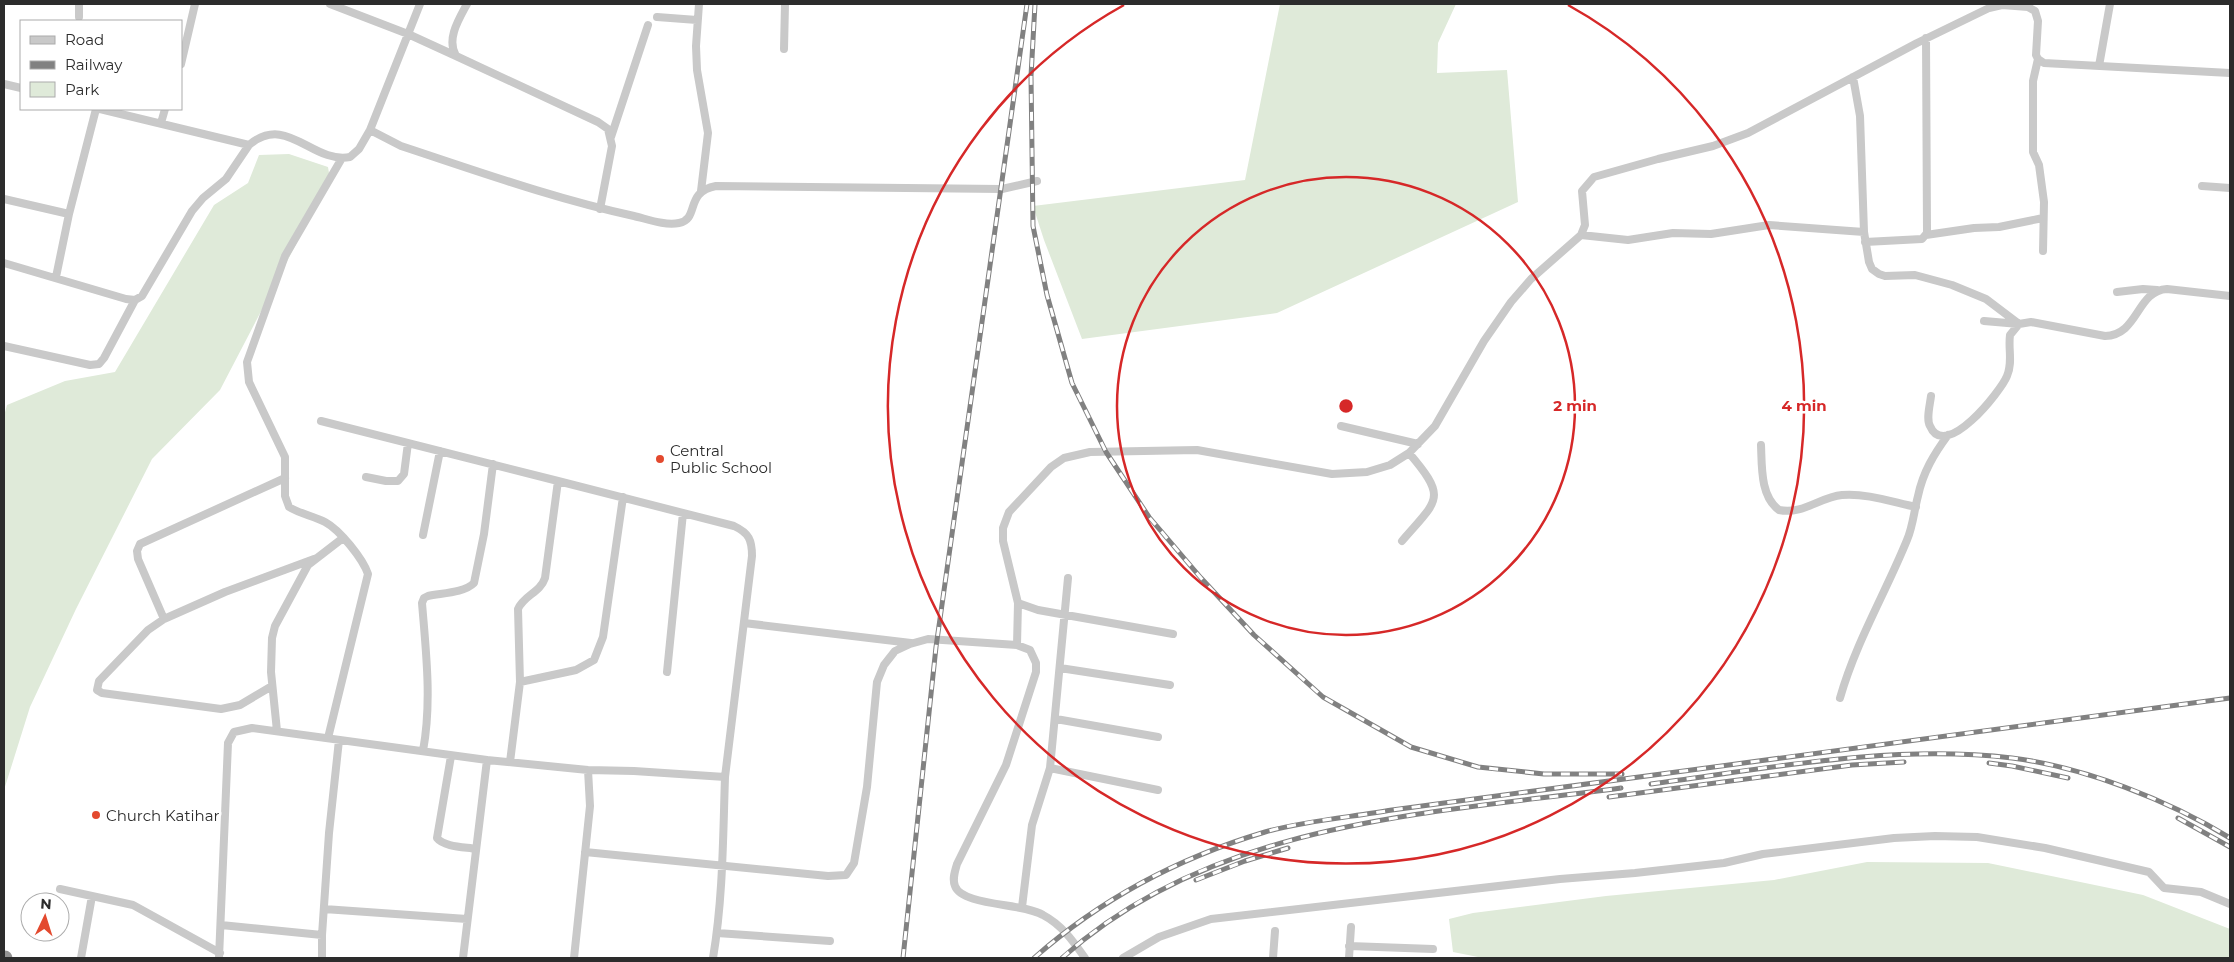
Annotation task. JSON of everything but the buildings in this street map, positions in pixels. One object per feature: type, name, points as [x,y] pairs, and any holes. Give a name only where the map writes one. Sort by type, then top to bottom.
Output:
[{"type":"street","points":[[79,4],[79,17]]},
{"type":"street","points":[[182,60],[195,4]]},
{"type":"street","points":[[330,4],[408,34],[598,122],[608,129],[612,146],[600,208]]},
{"type":"street","points":[[4,346],[90,365],[99,364],[135,300],[142,296],[192,211],[203,198],[226,179],[249,145],[264,135],[275,133],[288,136],[332,156],[342,158],[350,157],[359,149],[370,130],[420,4]]},
{"type":"street","points":[[456,56],[452,50],[454,34],[467,4]]},
{"type":"street","points":[[370,130],[401,146],[600,208],[677,224],[684,222],[689,217],[696,197],[701,190],[708,134],[697,70],[697,20],[699,4]]},
{"type":"street","points":[[784,49],[785,4]]},
{"type":"street","points":[[2099,66],[2110,4]]},
{"type":"street","points":[[1017,645],[1018,603],[1003,541],[1005,520],[1051,467],[1064,458],[1090,452],[1197,450],[1332,474],[1367,472],[1390,465],[1409,453],[1435,426],[1484,341],[1511,302],[1531,279],[1581,235],[1584,225],[1582,191],[1589,181],[1658,159],[1713,146],[1748,133],[1926,38],[1989,8],[2002,5],[2028,7],[2035,11],[2038,21],[2036,55],[2038,59],[2033,81],[2033,152],[2039,165],[2043,218],[2043,251]]},
{"type":"street","points":[[657,17],[697,20]]},
{"type":"street","points":[[611,137],[648,24]]},
{"type":"street","points":[[1926,38],[1926,235]]},
{"type":"street","points":[[2038,59],[2047,64],[2230,74]]},
{"type":"street","points":[[1853,77],[1860,116],[1864,232],[1872,269],[1878,274],[1915,275],[1952,285],[1986,299],[2019,324]]},
{"type":"street","points":[[4,84],[20,88]]},
{"type":"street","points":[[56,278],[69,214],[96,110]]},
{"type":"street","points":[[104,110],[249,145]]},
{"type":"street","points":[[161,123],[165,110]]},
{"type":"street","points":[[328,736],[368,574],[358,556],[326,522],[289,507],[285,496],[285,457],[249,382],[247,362],[284,256],[342,158]]},
{"type":"street","points":[[701,190],[716,186],[1002,189],[1037,181]]},
{"type":"street","points":[[2202,186],[2230,188]]},
{"type":"street","points":[[4,199],[69,214]]},
{"type":"street","points":[[1865,242],[1922,238],[1926,235],[1974,228],[1999,227],[2043,218]]},
{"type":"street","points":[[1581,235],[1628,240],[1673,233],[1710,234],[1769,225],[1864,232]]},
{"type":"street","points":[[4,263],[135,300]]},
{"type":"street","points":[[2117,292],[2167,289],[2230,296]]},
{"type":"street","points":[[1984,321],[2019,324],[2031,322],[2114,336],[2126,328],[2149,296],[2157,290]]},
{"type":"street","points":[[1931,396],[1929,424],[1931,429],[1940,435],[1948,435],[1955,434],[1967,425],[2003,384],[2011,362],[2010,335],[2019,324]]},
{"type":"street","points":[[321,421],[734,526],[745,531],[750,536],[752,556],[725,777],[718,933],[713,958]]},
{"type":"street","points":[[1341,426],[1418,444]]},
{"type":"street","points":[[1840,698],[1849,667],[1861,638],[1908,538],[1929,463],[1948,435]]},
{"type":"street","points":[[366,477],[398,481],[404,474],[408,443]]},
{"type":"street","points":[[1761,445],[1763,480],[1768,499],[1779,510],[1795,511],[1841,495],[1861,496],[1916,507]]},
{"type":"street","points":[[424,535],[440,451]]},
{"type":"street","points":[[1402,541],[1432,505],[1435,495],[1427,474],[1409,453]]},
{"type":"street","points":[[423,751],[427,730],[427,652],[422,604],[424,598],[428,596],[462,590],[474,583],[484,534],[493,464]]},
{"type":"street","points":[[164,620],[138,560],[137,550],[140,544],[285,478]]},
{"type":"street","points":[[510,762],[520,682],[518,609],[524,599],[541,588],[545,578],[558,481]]},
{"type":"street","points":[[520,682],[576,670],[588,665],[598,653],[603,637],[622,497]]},
{"type":"street","points":[[667,672],[683,513]]},
{"type":"street","points":[[272,686],[240,705],[222,709],[102,693],[97,690],[98,682],[148,630],[164,620],[225,592],[314,559],[343,538]]},
{"type":"street","points":[[277,731],[271,659],[274,626],[300,577],[314,559]]},
{"type":"street","points":[[1022,907],[1032,825],[1050,768],[1068,578]]},
{"type":"street","points":[[1018,603],[1038,610],[1065,613],[1173,634]]},
{"type":"street","points":[[744,624],[914,643]]},
{"type":"street","points":[[585,852],[833,876],[846,875],[854,863],[867,787],[878,682],[884,665],[896,651],[914,643],[937,638],[1017,645],[1030,650],[1036,664],[1031,688],[1006,765],[957,864],[953,880],[955,889],[962,895],[973,899],[1022,907],[1043,914],[1066,932],[1085,958]]},
{"type":"street","points":[[1060,668],[1170,685]]},
{"type":"street","points":[[1056,719],[1158,737]]},
{"type":"street","points":[[60,889],[133,905],[220,955],[228,743],[234,732],[243,728],[328,736],[339,740],[487,760],[588,770],[725,777]]},
{"type":"street","points":[[322,958],[328,833],[339,740]]},
{"type":"street","points":[[451,756],[437,838],[440,842],[446,844],[476,848]]},
{"type":"street","points":[[463,958],[487,760]]},
{"type":"street","points":[[1050,768],[1158,790]]},
{"type":"street","points":[[574,958],[590,806],[588,770]]},
{"type":"street","points":[[1123,958],[1158,937],[1210,919],[1560,879],[1724,863],[1763,854],[1894,838],[1977,837],[2045,848],[2150,872],[2164,888],[2201,892],[2230,904]]},
{"type":"street","points":[[81,958],[92,896]]},
{"type":"street","points":[[324,909],[467,919]]},
{"type":"street","points":[[221,925],[322,935]]},
{"type":"street","points":[[1349,958],[1351,928]]},
{"type":"street","points":[[1273,958],[1275,931]]},
{"type":"street","points":[[718,933],[830,941]]},
{"type":"street","points":[[1350,946],[1433,949]]},
{"type":"green space","points":[[1280,4],[1456,4],[1438,43],[1437,73],[1507,70],[1518,202],[1277,313],[1082,339],[1033,206],[1245,180]]},
{"type":"green space","points":[[289,154],[328,167],[330,179],[220,390],[152,459],[76,609],[30,707],[4,790],[4,416],[7,405],[65,381],[115,372],[214,205],[248,183],[259,155]]},
{"type":"green space","points":[[1867,862],[1988,863],[2143,895],[2230,929],[2230,958],[1483,958],[1453,952],[1449,919],[1473,913],[1606,896],[1774,880]]},
{"type":"railway","points":[[903,958],[936,647],[1027,4]]},
{"type":"railway","points":[[1035,4],[1031,76],[1033,226],[1047,295],[1072,383],[1106,452],[1149,517],[1201,578],[1254,635],[1323,697],[1411,747],[1478,767],[1544,774],[1622,774]]},
{"type":"railway","points":[[1034,958],[1060,936],[1142,882],[1202,854],[1233,842],[1280,828],[1392,810],[2230,698]]},
{"type":"railway","points":[[1651,784],[1786,765],[1876,756],[1967,754],[2012,758],[2068,769],[2125,787],[2180,811],[2230,838]]},
{"type":"railway","points":[[1609,797],[1852,765],[1904,762]]},
{"type":"railway","points":[[1989,763],[2068,778]]},
{"type":"railway","points":[[1062,958],[1122,912],[1187,877],[1255,851],[1326,831],[1400,817],[1621,788]]},
{"type":"railway","points":[[2178,818],[2230,847]]},
{"type":"railway","points":[[1196,880],[1245,861],[1288,848]]},
{"type":"place","name":"Central Public School","points":[[660,459]]},
{"type":"place","name":"Church Katihar","points":[[96,815]]}]
